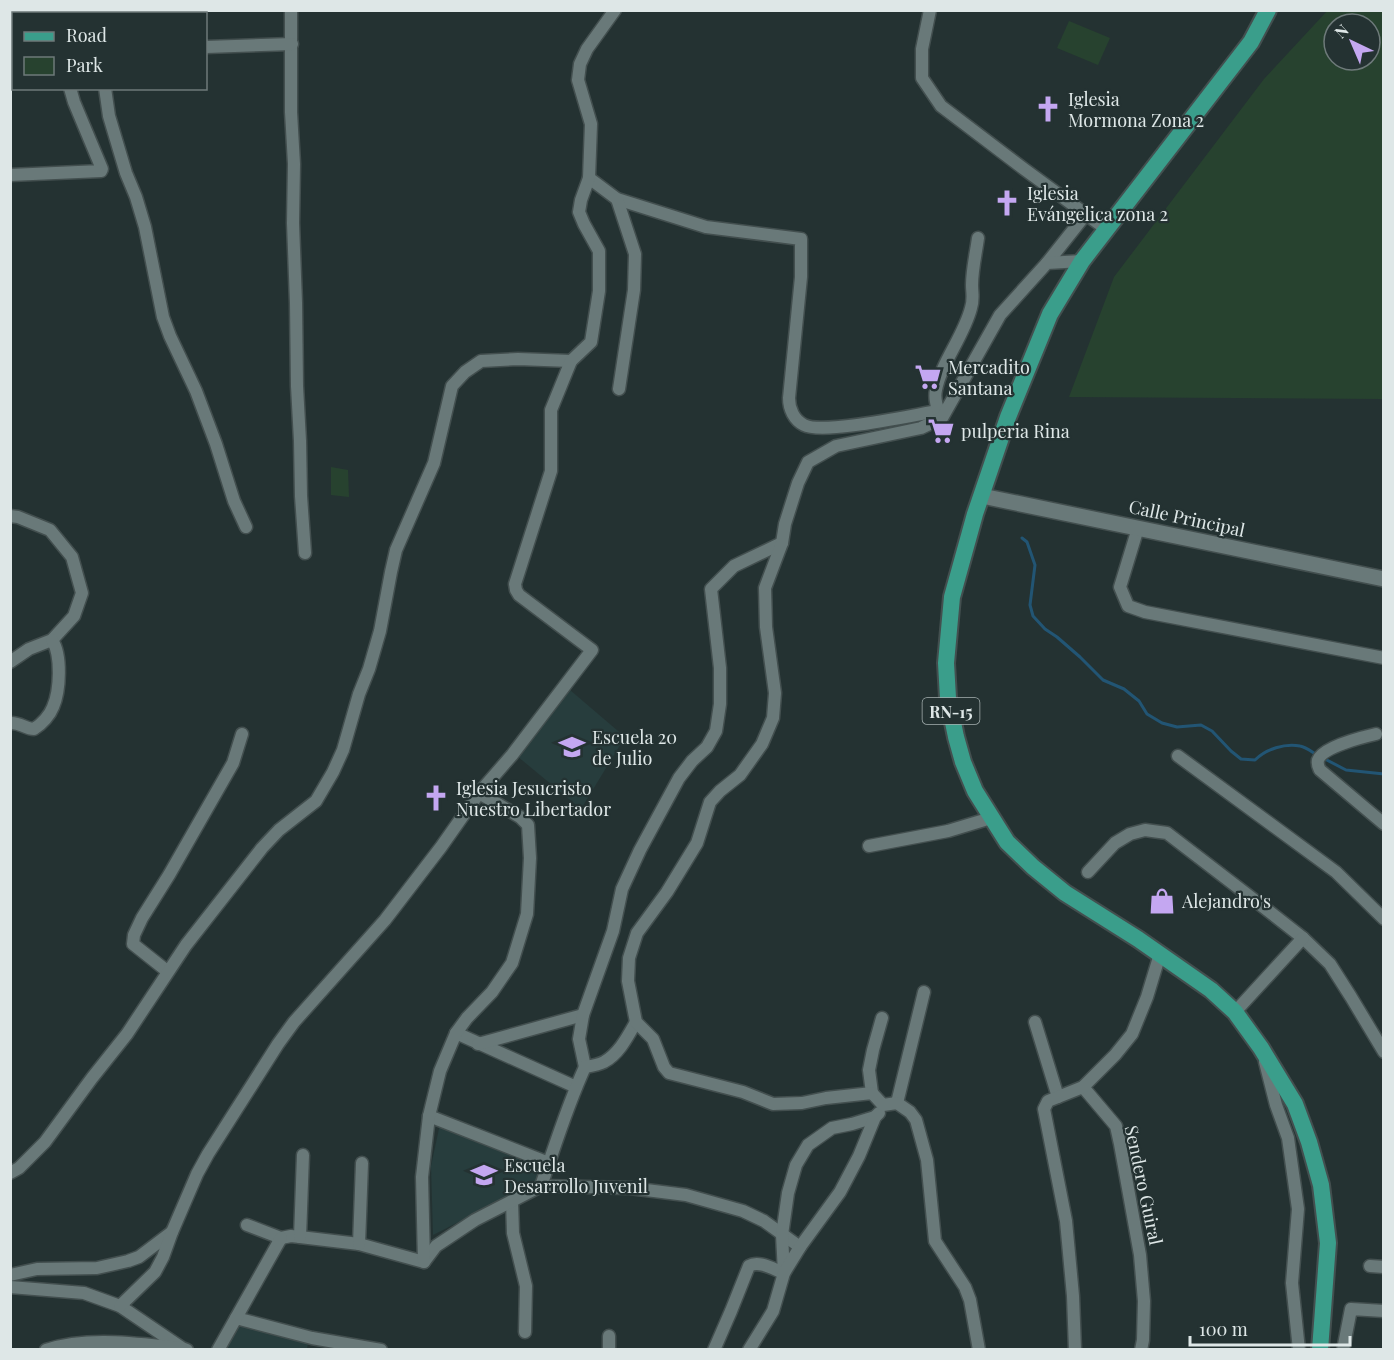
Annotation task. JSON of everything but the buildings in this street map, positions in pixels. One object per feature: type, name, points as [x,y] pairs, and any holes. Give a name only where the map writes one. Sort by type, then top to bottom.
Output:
[{"type":"main road","name":"RN-15","points":[[1268,10],[1251,42],[1082,261],[1050,314],[1008,417],[975,514],[952,597],[946,663],[948,698],[963,762],[975,791],[1007,842],[1065,893],[1138,939],[1211,990],[1235,1012],[1261,1048],[1295,1104],[1321,1185],[1328,1244],[1320,1350]]},
{"type":"street","points":[[291,10],[297,386],[305,553]]},
{"type":"street","points":[[120,1306],[155,1272],[197,1173],[278,1044],[294,1022],[385,920],[479,793],[512,755],[592,650],[519,595],[515,584],[550,471],[551,410],[571,361],[591,342],[599,291],[598,251],[579,212],[589,178],[591,124],[578,80],[580,64],[587,50],[615,10]]},
{"type":"street","points":[[930,10],[922,49],[922,78],[941,106],[1106,229]]},
{"type":"street","points":[[207,47],[292,44]]},
{"type":"street","points":[[10,175],[101,171],[71,90]]},
{"type":"street","points":[[105,90],[112,125],[145,227],[163,317],[200,402],[234,501],[246,527]]},
{"type":"street","points":[[589,178],[617,199],[706,227],[801,239],[801,277],[789,406],[794,416],[806,426],[820,429],[940,414]]},
{"type":"street","points":[[617,199],[635,254],[634,290],[619,389]]},
{"type":"street","points":[[872,1093],[802,1103],[773,1104],[743,1092],[669,1073],[664,1067],[653,1039],[636,1022],[628,981],[628,958],[637,933],[667,892],[696,843],[710,802],[740,775],[762,744],[773,718],[775,693],[766,627],[765,588],[782,543],[785,524],[798,483],[808,462],[836,446],[921,428],[940,414],[1000,315],[1047,263],[1086,214]]},
{"type":"street","points":[[940,414],[935,391],[971,308],[978,238]]},
{"type":"street","points":[[1047,263],[1082,261]]},
{"type":"street","points":[[10,1173],[19,1168],[45,1142],[127,1034],[186,945],[262,848],[279,830],[316,801],[344,750],[359,694],[380,631],[396,550],[434,463],[452,386],[465,372],[481,361],[518,359],[571,361]]},
{"type":"street","name":"Calle Principal","points":[[982,496],[1383,579]]},
{"type":"street","points":[[10,516],[50,530],[72,557],[82,593],[74,616],[52,640],[29,649],[10,662]]},
{"type":"street","points":[[1138,528],[1120,587],[1128,606],[1145,612],[1383,658]]},
{"type":"street","points":[[541,1186],[585,1067],[579,1039],[583,1015],[613,931],[622,889],[640,850],[679,778],[707,747],[716,731],[720,704],[720,668],[711,589],[734,566],[782,543]]},
{"type":"street","points":[[10,723],[19,723],[34,729],[40,725],[53,707],[57,692],[58,652],[52,640]]},
{"type":"street","points":[[167,971],[134,944],[134,935],[233,764],[242,734]]},
{"type":"street","points":[[1376,734],[1352,740],[1328,751],[1317,761],[1320,770],[1383,824]]},
{"type":"street","points":[[1178,756],[1336,872],[1383,919]]},
{"type":"street","points":[[424,1262],[422,1177],[429,1116],[440,1071],[456,1033],[466,1018],[492,992],[512,963],[527,914],[530,858],[528,825],[520,817],[479,793]]},
{"type":"street","points":[[869,846],[948,831],[991,818]]},
{"type":"street","points":[[1088,872],[1115,843],[1131,834],[1144,830],[1167,833],[1303,938],[1330,964],[1383,1052]]},
{"type":"street","points":[[1235,1012],[1303,938]]},
{"type":"street","points":[[1075,1350],[1066,1221],[1044,1108],[1048,1101],[1083,1087],[1132,1034],[1147,997],[1160,954]]},
{"type":"street","points":[[897,1103],[924,992]]},
{"type":"street","points":[[478,1044],[583,1015]]},
{"type":"street","points":[[882,1018],[869,1070],[872,1093],[883,1105]]},
{"type":"street","points":[[585,1067],[602,1063],[612,1057],[636,1022]]},
{"type":"street","points":[[1035,1023],[1058,1097]]},
{"type":"street","points":[[456,1033],[576,1087]]},
{"type":"street","points":[[1261,1048],[1276,1105],[1288,1138],[1298,1209],[1292,1283],[1299,1350]]},
{"type":"street","name":"Sendero Guiral","points":[[1083,1087],[1116,1126],[1120,1144],[1140,1255],[1144,1301],[1141,1350]]},
{"type":"street","points":[[749,1350],[773,1311],[784,1273],[840,1192],[859,1156],[875,1117],[883,1105],[897,1103],[916,1120],[927,1160],[934,1241],[968,1293],[979,1350]]},
{"type":"street","points":[[429,1116],[549,1163]]},
{"type":"street","points":[[784,1273],[782,1235],[788,1193],[796,1165],[808,1145],[832,1128],[875,1117]]},
{"type":"street","points":[[300,1237],[303,1155]]},
{"type":"street","points":[[359,1244],[362,1163]]},
{"type":"street","points":[[424,1262],[436,1246],[474,1220],[541,1186],[630,1188],[686,1195],[743,1211],[764,1221],[800,1247]]},
{"type":"street","points":[[512,1201],[513,1233],[526,1286],[525,1332]]},
{"type":"street","points":[[247,1225],[281,1238],[291,1236],[359,1244],[424,1262]]},
{"type":"street","points":[[10,1275],[37,1269],[97,1268],[128,1261],[139,1257],[172,1232]]},
{"type":"street","points":[[218,1350],[281,1238]]},
{"type":"street","points":[[714,1350],[748,1266],[754,1263],[784,1273]]},
{"type":"street","points":[[1370,1266],[1383,1266]]},
{"type":"street","points":[[10,1287],[84,1293],[120,1306],[184,1349]]},
{"type":"street","points":[[1343,1350],[1352,1309],[1383,1311]]},
{"type":"street","points":[[236,1318],[312,1338],[381,1350]]},
{"type":"street","points":[[609,1336],[609,1350]]},
{"type":"street","points":[[46,1350],[56,1346],[104,1342],[184,1349]]},
{"type":"shaded area","name":"Escuela 20 de Julio","points":[[570,690],[625,737],[581,809],[517,756]]},
{"type":"shaded area","name":"Escuela Desarrollo Juvenil","points":[[440,1124],[540,1161],[536,1183],[433,1235],[431,1166]]},
{"type":"shaded area","points":[[238,1324],[308,1343],[307,1349],[225,1350]]},
{"type":"green space","points":[[1328,10],[1383,11],[1383,399],[1069,397],[1114,277],[1264,79],[1322,16],[1322,72],[1382,72],[1382,12],[1326,12]]},
{"type":"green space","points":[[1069,21],[1110,38],[1098,65],[1057,48]]},
{"type":"green space","points":[[331,467],[348,470],[349,497],[331,495]]},
{"type":"waterway","points":[[1022,538],[1027,542],[1035,565],[1030,605],[1033,616],[1103,680],[1124,689],[1139,701],[1147,714],[1162,723],[1177,727],[1201,725],[1212,731],[1241,759],[1255,760],[1270,750],[1288,745],[1307,748],[1317,755]]},
{"type":"waterway","points":[[1323,758],[1346,770],[1384,774]]},
{"type":"place","name":"Iglesia Mormona Zona 2","points":[[1048,109]]},
{"type":"place","name":"Iglesia Evángelica zona 2","points":[[1007,203]]},
{"type":"place","name":"Mercadito Santana","points":[[928,377]]},
{"type":"place","name":"pulperia Rina","points":[[941,431]]},
{"type":"place","name":"Escuela 20 de Julio","points":[[572,747]]},
{"type":"place","name":"Iglesia Jesucristo Nuestro Libertador","points":[[436,798]]},
{"type":"place","name":"Alejandro's","points":[[1162,901]]},
{"type":"place","name":"Escuela Desarrollo Juvenil","points":[[484,1175]]}]
